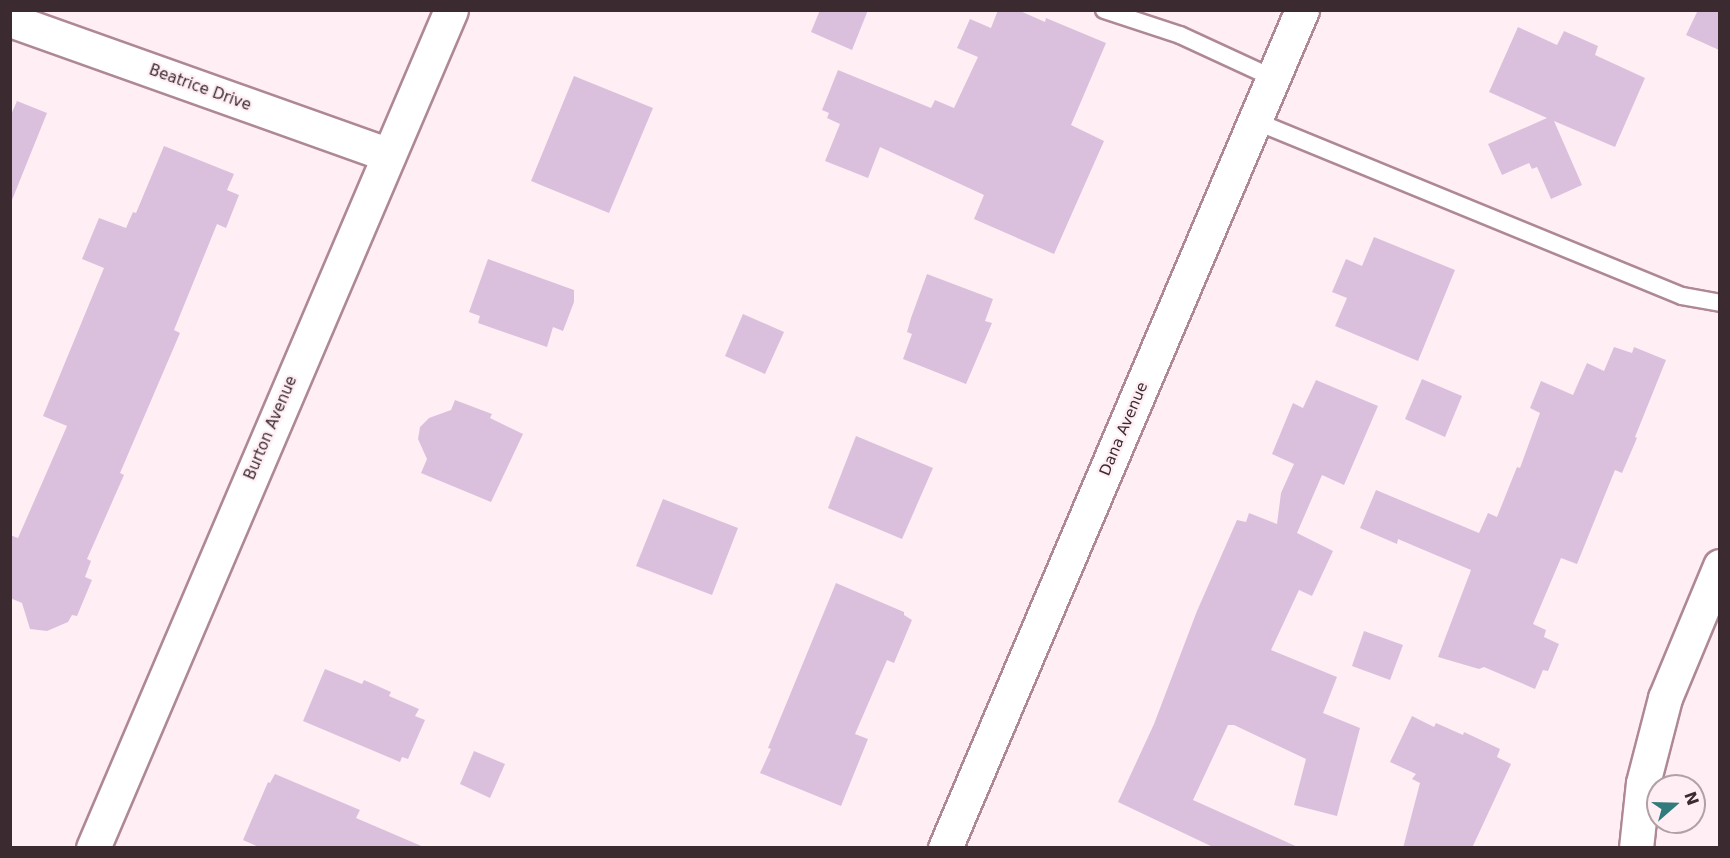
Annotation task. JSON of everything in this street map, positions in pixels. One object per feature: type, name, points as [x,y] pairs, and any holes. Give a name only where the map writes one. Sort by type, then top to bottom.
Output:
[{"type":"street","name":"Burton Avenue","points":[[93,848],[451,10]]},
{"type":"street","name":"Dana Avenue","points":[[945,848],[1302,10]]},
{"type":"street","name":"Beatrice Drive","points":[[10,21],[389,155]]},
{"type":"street","points":[[1636,848],[1643,783],[1665,698],[1719,566]]},
{"type":"lane","points":[[1104,10],[1180,35],[1273,78]]},
{"type":"lane","points":[[1255,121],[1682,296],[1719,303]]},
{"type":"building","points":[[820,10],[868,10],[852,50],[811,32]]},
{"type":"building","points":[[998,10],[1018,10],[1045,22],[1046,18],[1106,43],[1071,125],[1104,141],[1054,254],[974,219],[984,195],[880,147],[868,178],[825,161],[840,124],[827,118],[829,113],[822,110],[838,70],[931,108],[935,100],[954,108],[978,57],[957,48],[970,19],[991,28]]},
{"type":"building","points":[[1698,10],[1719,10],[1719,50],[1686,35]]},
{"type":"building","points":[[1518,27],[1557,45],[1564,31],[1598,46],[1595,55],[1645,78],[1615,147],[1554,121],[1582,185],[1551,199],[1537,167],[1532,169],[1529,163],[1502,175],[1488,144],[1547,118],[1489,92]]},
{"type":"building","points":[[574,76],[653,108],[609,213],[531,181]]},
{"type":"building","points":[[17,101],[47,113],[12,200],[10,117]]},
{"type":"building","points":[[164,146],[234,174],[227,190],[239,195],[226,228],[217,224],[174,330],[180,333],[120,473],[124,475],[87,559],[91,561],[85,577],[92,580],[77,616],[72,615],[68,622],[47,631],[30,629],[22,603],[10,598],[10,535],[18,538],[67,426],[43,416],[104,268],[82,259],[99,218],[126,228],[133,212],[136,213]]},
{"type":"building","points":[[1374,237],[1455,270],[1418,361],[1335,326],[1347,298],[1332,292],[1346,259],[1362,266]]},
{"type":"building","points":[[488,259],[574,290],[574,302],[563,331],[553,327],[547,347],[478,323],[480,316],[469,312]]},
{"type":"building","points":[[927,274],[993,299],[985,321],[992,323],[966,384],[903,359],[912,334],[907,332]]},
{"type":"building","points":[[743,314],[784,332],[765,374],[725,356]]},
{"type":"building","points":[[1614,347],[1632,353],[1634,347],[1666,360],[1622,473],[1615,470],[1577,564],[1561,558],[1533,624],[1546,630],[1544,637],[1559,644],[1548,671],[1543,670],[1535,689],[1484,667],[1479,669],[1438,657],[1471,570],[1398,539],[1397,544],[1360,528],[1376,490],[1479,533],[1488,513],[1497,517],[1517,467],[1520,468],[1540,413],[1530,408],[1541,381],[1573,395],[1587,363],[1604,371]]},
{"type":"building","points":[[1422,379],[1462,396],[1445,437],[1405,419]]},
{"type":"building","points":[[1316,380],[1378,406],[1344,485],[1322,475],[1297,533],[1333,551],[1312,596],[1299,590],[1271,650],[1337,677],[1323,713],[1360,728],[1337,816],[1294,805],[1306,759],[1234,725],[1228,725],[1193,800],[1300,848],[1215,848],[1118,802],[1154,724],[1197,611],[1237,520],[1246,522],[1249,513],[1277,524],[1281,493],[1294,464],[1272,454],[1293,403],[1303,408]]},
{"type":"building","points":[[455,400],[492,414],[490,418],[523,434],[491,502],[421,473],[427,459],[418,439],[420,427],[429,418],[451,410]]},
{"type":"building","points":[[856,436],[933,468],[902,539],[828,508]]},
{"type":"building","points":[[663,499],[738,528],[712,595],[636,566]]},
{"type":"building","points":[[836,583],[904,612],[904,615],[912,620],[894,663],[887,660],[855,734],[868,739],[841,806],[760,773],[771,749],[768,748]]},
{"type":"building","points":[[1364,631],[1403,645],[1390,680],[1352,666]]},
{"type":"building","points":[[325,669],[362,684],[364,680],[391,692],[389,696],[419,709],[415,716],[425,720],[408,759],[402,757],[400,762],[303,721]]},
{"type":"building","points":[[1412,716],[1434,727],[1436,723],[1463,735],[1464,732],[1500,749],[1497,757],[1511,764],[1472,848],[1403,848],[1420,783],[1412,779],[1416,774],[1390,762]]},
{"type":"building","points":[[474,751],[505,764],[490,798],[460,784]]},
{"type":"building","points":[[275,774],[360,810],[356,818],[426,848],[261,848],[243,840],[268,782],[270,783]]}]
